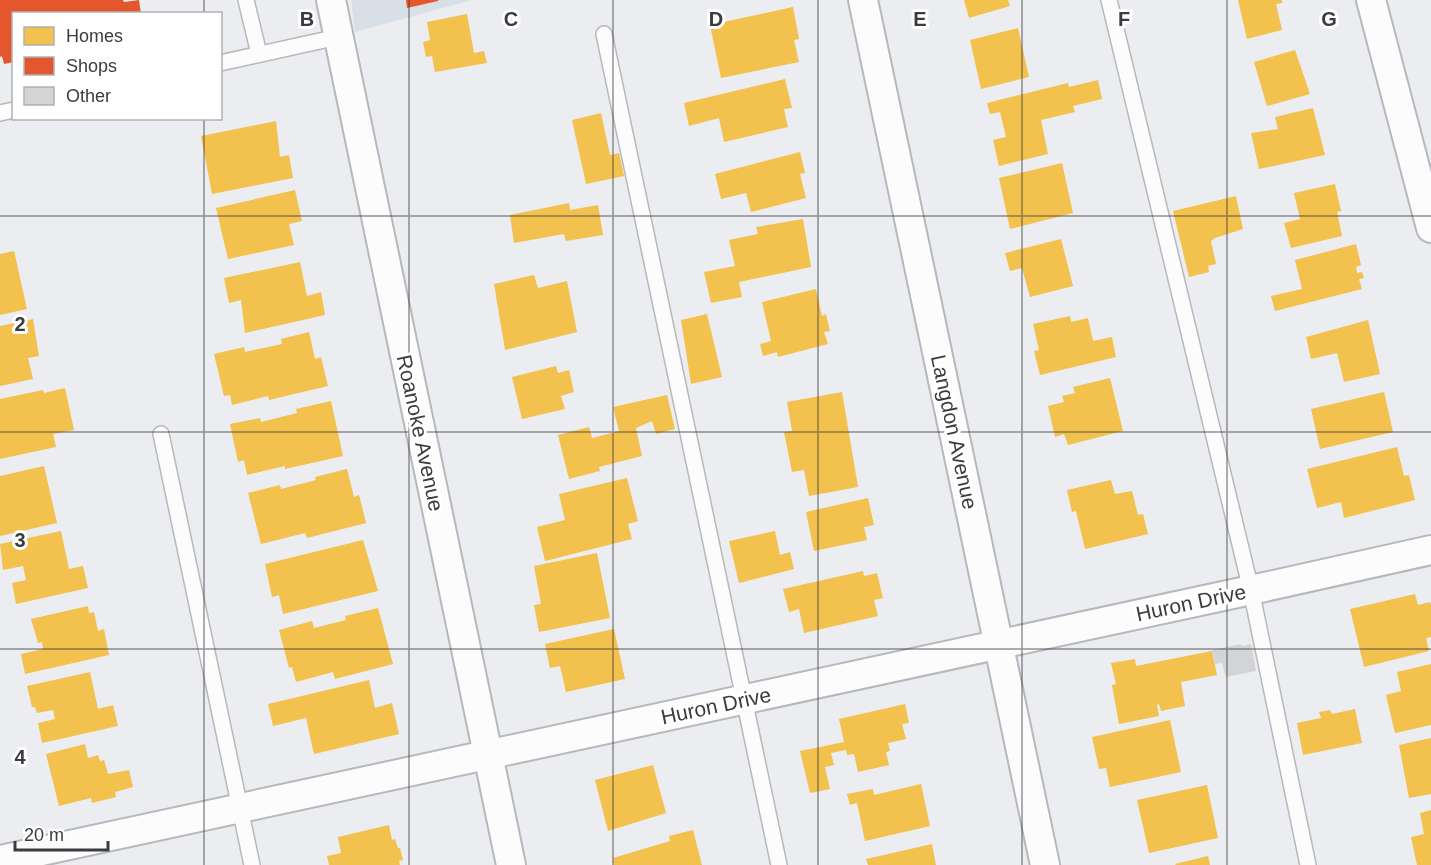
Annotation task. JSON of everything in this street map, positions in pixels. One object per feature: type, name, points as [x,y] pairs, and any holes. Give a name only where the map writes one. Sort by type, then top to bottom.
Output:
[{"type":"street","name":"Roanoke Avenue","points":[[331,0],[511,865]]},
{"type":"street","name":"Langdon Avenue","points":[[863,0],[1045,865]]},
{"type":"street","points":[[1371,0],[1431,228]]},
{"type":"street","name":"Huron Drive","points":[[0,860],[1431,550]]},
{"type":"lane","points":[[246,0],[259,54]]},
{"type":"lane","points":[[1109,0],[1251,590],[1308,865]]},
{"type":"lane","points":[[603,34],[779,865]]},
{"type":"lane","points":[[222,63],[338,37]]},
{"type":"lane","points":[[162,434],[252,865]]},
{"type":"shaded area","points":[[351,0],[472,0],[355,32]]},
{"type":"building: Homes","points":[[964,0],[1008,0],[1010,6],[969,18]]},
{"type":"building: Homes","points":[[1238,0],[1282,0],[1282,3],[1276,4],[1282,30],[1247,39]]},
{"type":"building: Homes","points":[[793,7],[799,39],[794,40],[799,62],[721,78],[710,25]]},
{"type":"building: Homes","points":[[467,14],[474,53],[484,51],[487,63],[435,72],[432,56],[426,57],[423,42],[430,40],[427,22]]},
{"type":"building: Homes","points":[[1018,28],[1029,77],[981,89],[970,40]]},
{"type":"building: Homes","points":[[1295,50],[1310,94],[1267,106],[1254,62]]},
{"type":"building: Homes","points":[[785,79],[792,108],[784,109],[788,127],[724,142],[719,118],[689,126],[684,103]]},
{"type":"building: Homes","points":[[1098,80],[1102,99],[1073,106],[1075,112],[1041,120],[1048,154],[999,166],[993,140],[1006,137],[1000,112],[990,114],[987,103],[1068,83],[1069,87]]},
{"type":"building: Homes","points":[[1313,108],[1325,155],[1259,169],[1251,133],[1278,129],[1275,117]]},
{"type":"building: Homes","points":[[601,113],[610,155],[619,153],[624,176],[586,184],[572,120]]},
{"type":"building: Homes","points":[[276,121],[280,157],[289,155],[293,178],[212,194],[201,136]]},
{"type":"building: Homes","points":[[800,152],[805,173],[800,174],[806,198],[751,212],[746,193],[721,199],[715,174]]},
{"type":"building: Homes","points":[[1062,163],[1073,213],[1010,229],[999,178]]},
{"type":"building: Homes","points":[[1335,184],[1341,211],[1337,212],[1342,236],[1291,248],[1284,223],[1300,219],[1294,193]]},
{"type":"building: Homes","points":[[295,190],[302,221],[289,224],[294,245],[228,259],[216,208]]},
{"type":"building: Homes","points":[[1236,196],[1243,229],[1211,241],[1216,264],[1208,266],[1209,272],[1189,277],[1173,211]]},
{"type":"building: Homes","points":[[569,203],[570,210],[598,205],[603,235],[566,241],[564,234],[514,243],[510,215]]},
{"type":"building: Homes","points":[[803,219],[811,267],[739,282],[742,297],[711,303],[704,272],[735,266],[729,240],[758,234],[756,227]]},
{"type":"building: Homes","points":[[1061,239],[1073,286],[1030,297],[1022,268],[1010,271],[1005,253]]},
{"type":"building: Homes","points":[[1356,244],[1361,265],[1356,267],[1357,273],[1362,272],[1364,278],[1359,279],[1362,289],[1275,311],[1271,296],[1302,289],[1295,260]]},
{"type":"building: Homes","points":[[14,251],[27,309],[0,315],[0,254]]},
{"type":"building: Homes","points":[[300,262],[307,296],[321,292],[325,315],[245,333],[241,300],[229,303],[224,278]]},
{"type":"building: Homes","points":[[534,275],[538,288],[567,281],[577,332],[505,350],[494,284]]},
{"type":"building: Homes","points":[[816,289],[822,316],[826,314],[830,331],[824,332],[828,344],[778,357],[777,352],[763,356],[760,344],[771,341],[762,302]]},
{"type":"building: Homes","points":[[707,314],[722,377],[691,384],[681,320]]},
{"type":"building: Homes","points":[[1070,316],[1071,322],[1088,318],[1093,341],[1112,337],[1116,357],[1040,375],[1034,351],[1039,350],[1033,324]]},
{"type":"building: Homes","points":[[33,319],[39,356],[28,358],[33,379],[0,386],[0,326]]},
{"type":"building: Homes","points":[[1368,320],[1380,374],[1344,382],[1337,353],[1311,359],[1306,337]]},
{"type":"building: Homes","points":[[309,332],[315,359],[321,357],[328,386],[269,400],[268,396],[232,405],[230,395],[224,396],[214,354],[244,347],[245,352],[282,344],[281,339]]},
{"type":"building: Homes","points":[[556,366],[558,373],[569,370],[574,392],[561,396],[565,409],[522,419],[512,377]]},
{"type":"building: Homes","points":[[1110,378],[1123,431],[1068,445],[1064,434],[1055,437],[1048,406],[1064,402],[1062,396],[1075,393],[1073,387]]},
{"type":"building: Homes","points":[[65,388],[74,430],[53,434],[56,447],[0,459],[0,399]]},
{"type":"building: Homes","points":[[842,392],[858,487],[809,496],[804,470],[792,472],[784,432],[792,431],[787,402]]},
{"type":"building: Homes","points":[[1384,392],[1393,432],[1320,449],[1311,409]]},
{"type":"building: Homes","points":[[667,395],[675,429],[656,434],[652,421],[636,428],[642,456],[599,467],[600,471],[569,479],[558,435],[589,427],[592,438],[619,431],[613,407]]},
{"type":"building: Homes","points":[[331,401],[343,456],[247,475],[244,460],[238,462],[230,424],[260,418],[261,422],[297,413],[296,409]]},
{"type":"building: Homes","points":[[1397,447],[1404,476],[1409,475],[1415,500],[1344,518],[1341,502],[1317,508],[1307,469]]},
{"type":"building: Homes","points":[[44,466],[57,523],[0,536],[0,476]]},
{"type":"building: Homes","points":[[347,469],[354,497],[359,495],[366,523],[307,538],[305,533],[261,544],[248,493],[280,485],[281,489]]},
{"type":"building: Homes","points":[[627,478],[638,521],[628,524],[632,539],[545,561],[537,527],[565,520],[559,494]]},
{"type":"building: Homes","points":[[1111,480],[1115,494],[1132,491],[1138,515],[1143,514],[1148,534],[1085,549],[1076,511],[1072,512],[1067,490]]},
{"type":"building: Homes","points":[[868,498],[874,525],[864,527],[867,540],[814,551],[806,512]]},
{"type":"building: Homes","points":[[61,531],[69,569],[83,566],[88,588],[16,604],[12,583],[26,580],[23,566],[3,570],[0,544]]},
{"type":"building: Homes","points":[[775,531],[780,555],[790,552],[794,569],[739,583],[729,541]]},
{"type":"building: Homes","points":[[363,540],[378,591],[283,614],[279,595],[272,597],[265,564]]},
{"type":"building: Homes","points":[[597,553],[610,618],[539,632],[534,605],[541,604],[534,566]]},
{"type":"building: Homes","points":[[863,571],[864,576],[877,573],[883,598],[874,600],[878,616],[804,633],[799,609],[789,612],[783,589]]},
{"type":"building: Homes","points":[[1415,594],[1418,605],[1430,602],[1431,605],[1431,637],[1426,638],[1429,651],[1364,667],[1350,609]]},
{"type":"building: Homes","points":[[88,606],[89,613],[94,612],[98,631],[104,629],[109,655],[25,674],[21,654],[43,649],[42,642],[38,643],[31,619]]},
{"type":"building: Homes","points":[[378,608],[393,664],[335,679],[333,672],[296,682],[292,667],[289,668],[279,630],[312,621],[314,628],[346,620],[345,616]]},
{"type":"building: Homes","points":[[614,629],[625,679],[566,692],[560,666],[550,668],[545,644]]},
{"type":"building: Homes","points":[[1212,651],[1217,675],[1181,682],[1185,706],[1161,711],[1159,704],[1157,705],[1159,716],[1119,724],[1112,685],[1116,684],[1111,663],[1135,659],[1136,666]]},
{"type":"building: Homes","points":[[1431,664],[1431,725],[1395,733],[1386,695],[1401,691],[1397,672]]},
{"type":"building: Homes","points":[[90,672],[98,709],[113,705],[118,726],[42,743],[38,723],[55,719],[53,710],[37,713],[35,707],[32,707],[27,686]]},
{"type":"building: Homes","points":[[369,680],[375,708],[392,703],[399,734],[314,754],[306,718],[273,726],[268,704]]},
{"type":"building: Homes","points":[[905,704],[909,723],[902,724],[906,739],[888,743],[890,751],[886,752],[889,765],[858,772],[854,754],[847,755],[846,750],[831,753],[834,765],[825,767],[830,789],[810,793],[800,751],[844,742],[839,719]]},
{"type":"building: Homes","points":[[1355,709],[1362,743],[1303,755],[1297,723],[1321,718],[1319,712],[1330,710],[1332,714]]},
{"type":"building: Homes","points":[[1170,720],[1181,772],[1110,787],[1106,768],[1099,769],[1092,737]]},
{"type":"building: Homes","points":[[1431,738],[1431,794],[1409,798],[1399,745]]},
{"type":"building: Homes","points":[[85,744],[88,758],[98,755],[100,761],[104,760],[108,774],[129,770],[133,787],[115,792],[116,797],[92,803],[91,798],[59,806],[46,754]]},
{"type":"building: Homes","points":[[653,765],[666,813],[608,831],[595,780]]},
{"type":"building: Homes","points":[[921,784],[930,826],[865,841],[857,803],[850,805],[847,794],[873,789],[874,795]]},
{"type":"building: Homes","points":[[1207,785],[1218,838],[1149,853],[1137,800]]},
{"type":"building: Homes","points":[[1431,810],[1431,865],[1417,865],[1411,837],[1424,834],[1420,813]]},
{"type":"building: Homes","points":[[389,825],[392,840],[395,839],[400,848],[403,860],[399,861],[400,865],[329,865],[327,856],[341,853],[338,837]]},
{"type":"building: Homes","points":[[693,830],[702,865],[614,865],[613,858],[670,841],[669,836]]},
{"type":"building: Homes","points":[[932,844],[936,865],[868,865],[866,859]]},
{"type":"building: Homes","points":[[1208,856],[1210,865],[1175,864]]},
{"type":"building: Shops","points":[[0,0],[123,0],[124,2],[139,0],[141,12],[12,12],[12,62],[4,64],[2,56],[0,57]]},
{"type":"building: Shops","points":[[406,0],[438,0],[438,1],[407,8]]},
{"type":"building: Other","points":[[1241,644],[1242,646],[1251,644],[1256,671],[1226,677],[1222,663],[1215,664],[1212,650]]}]
